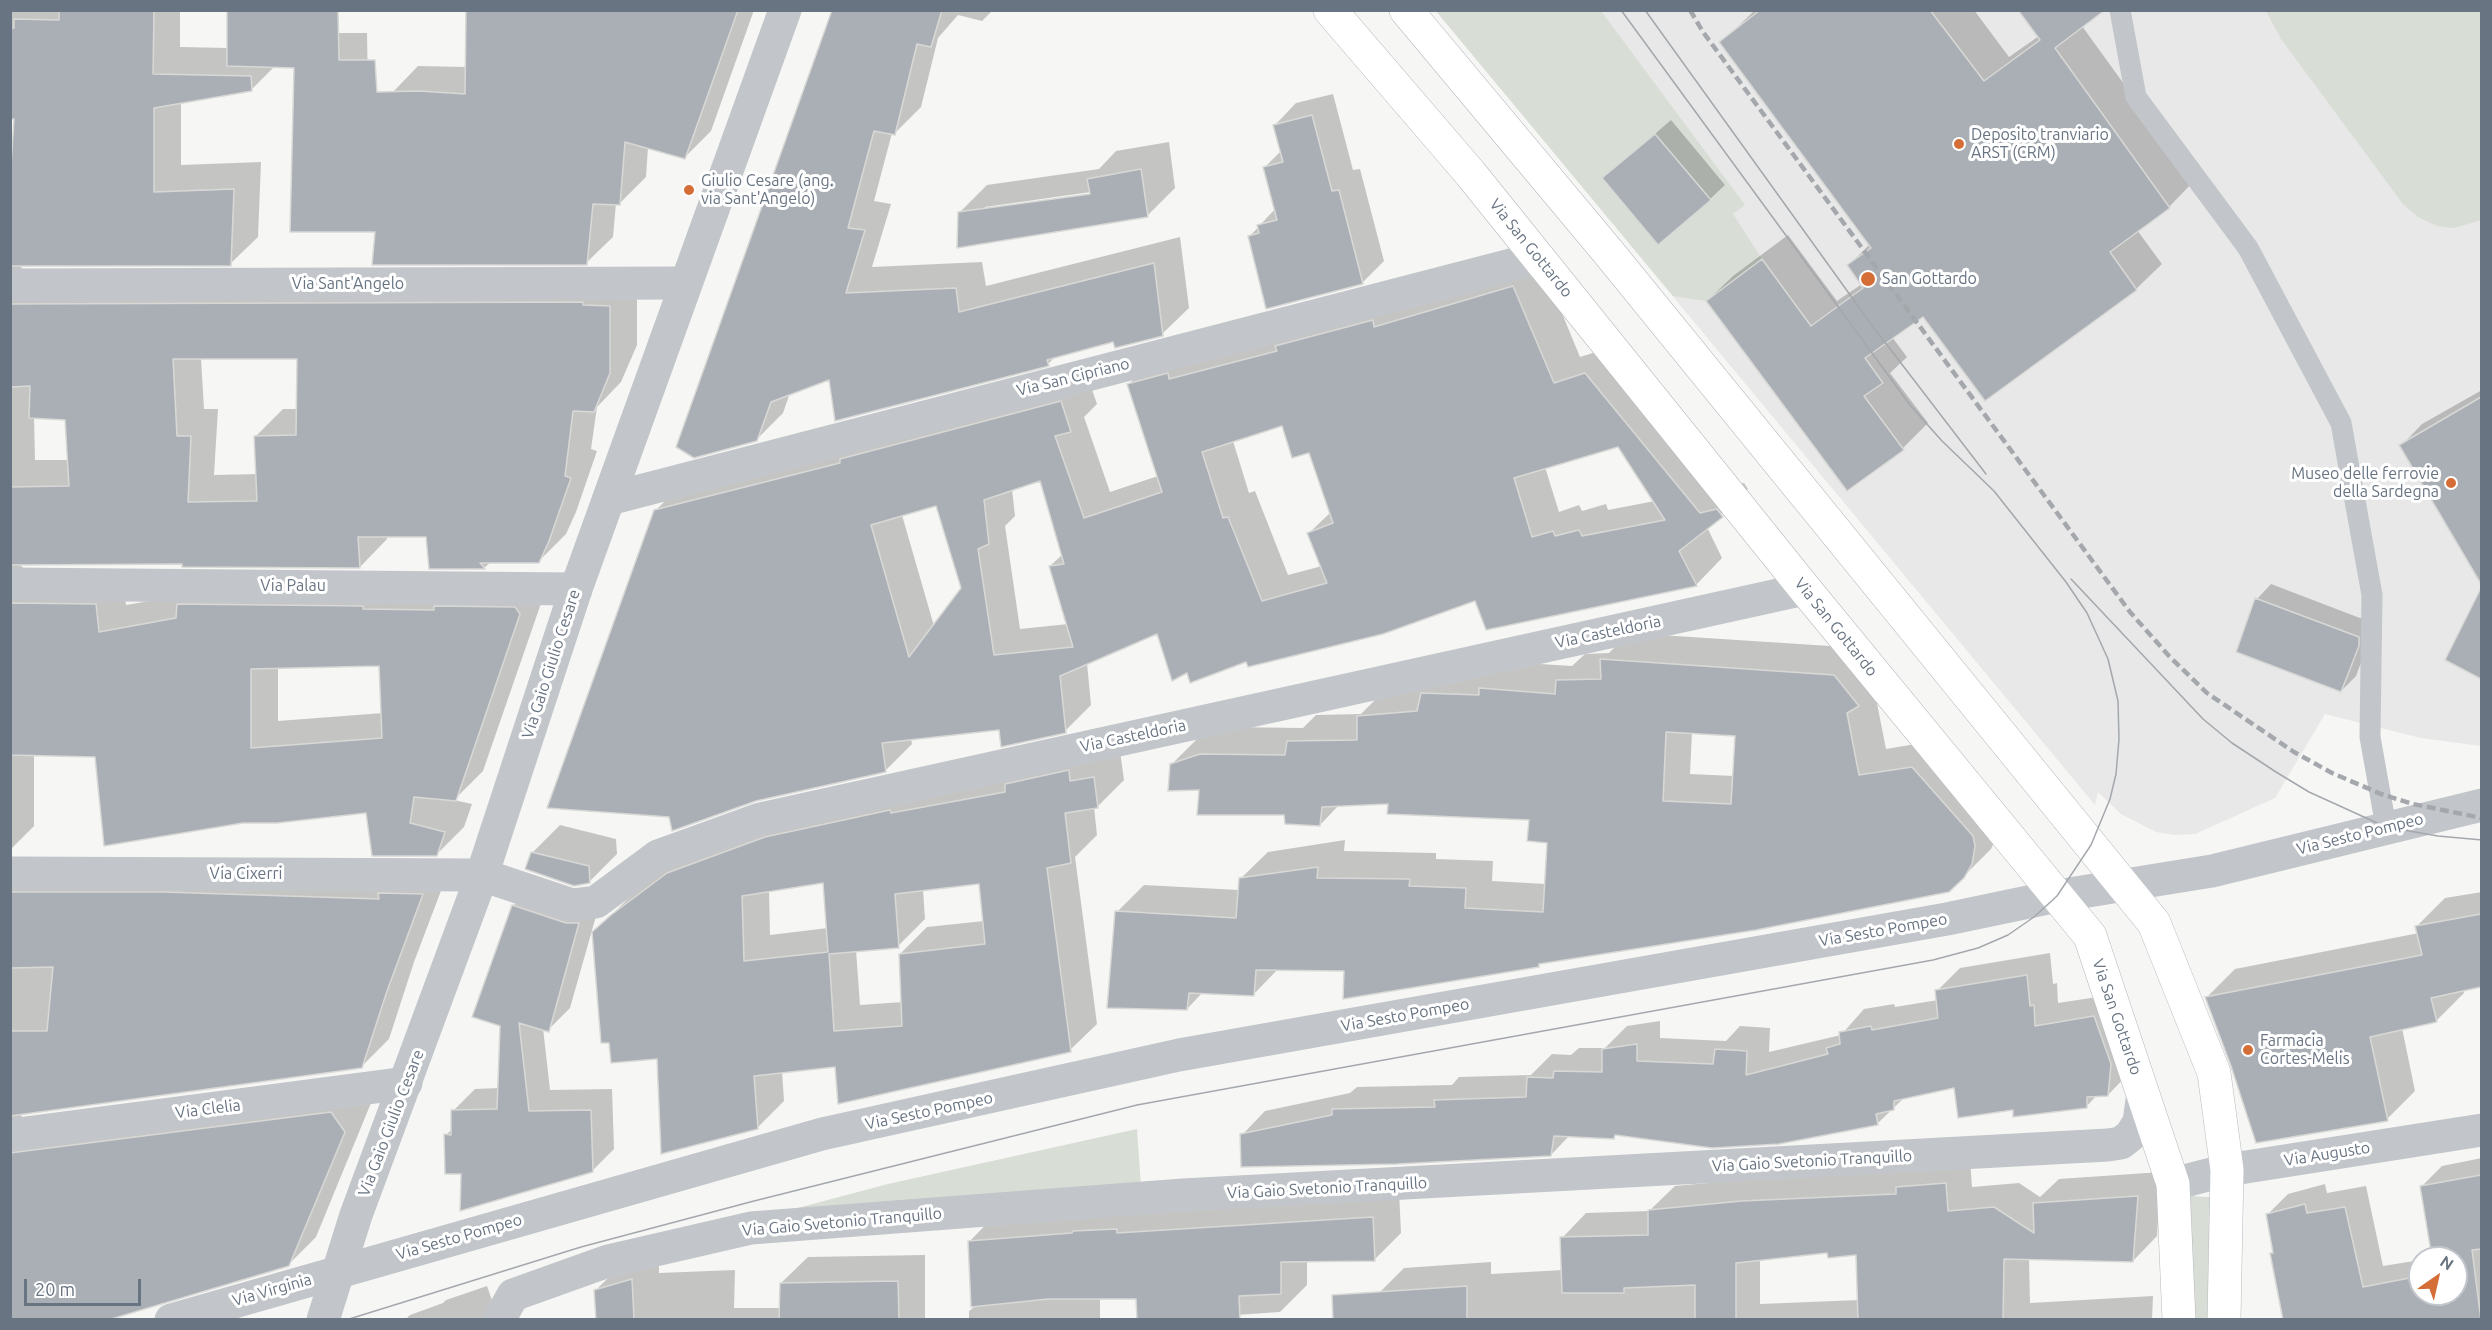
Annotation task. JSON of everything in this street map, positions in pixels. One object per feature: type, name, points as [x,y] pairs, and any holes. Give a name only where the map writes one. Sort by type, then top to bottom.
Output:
[{"type":"main road","name":"Via San Gottardo","points":[[1330,10],[1470,173],[1805,589],[2090,936],[2173,1185],[2179,1320]]},
{"type":"main road","points":[[1406,10],[1624,272],[2154,923],[2214,1073],[2227,1170],[2224,1320]]},
{"type":"street","name":"Via Gaio Giulio Cesare","points":[[323,1320],[356,1215],[482,875],[576,589],[785,10]]},
{"type":"street","name":"Via San Cipriano","points":[[609,499],[1538,258]]},
{"type":"street","name":"Via Sant'Angelo","points":[[10,285],[685,283]]},
{"type":"street","name":"Via Palau","points":[[10,584],[576,589]]},
{"type":"street","name":"Via Casteldoria","points":[[482,875],[572,905],[596,902],[658,856],[760,819],[1805,589]]},
{"type":"street","name":"Via Sesto Pompeo","points":[[339,1270],[822,1134],[1144,1063],[1947,919],[2057,896],[2212,871],[2481,805]]},
{"type":"street","name":"Via Cixerri","points":[[10,873],[482,875]]},
{"type":"street","name":"Via Clelia","points":[[10,1134],[406,1083]]},
{"type":"street","name":"Via Gaio Svetonio Tranquillo","points":[[500,1320],[513,1295],[608,1261],[752,1228],[1183,1195],[2108,1145],[2121,1143],[2131,1135],[2139,1122],[2143,1093]]},
{"type":"street","name":"Via Augusto","points":[[2173,1185],[2227,1170],[2481,1130]]},
{"type":"street","name":"Via Virginia","points":[[171,1320],[339,1270]]},
{"type":"lane","points":[[2120,10],[2136,97],[2248,248],[2341,423],[2372,595],[2370,738],[2386,827]]},
{"type":"shaded area","points":[[1436,11],[2481,11],[2481,746],[2421,738],[2325,714],[2275,798],[2195,834],[2175,835],[2156,832],[2121,814],[2098,792],[2095,805]]},
{"type":"shaded area","points":[[1436,11],[1601,11],[1745,205],[1733,214],[1762,259],[1706,301],[1673,296]]},
{"type":"shaded area","points":[[2266,11],[2481,11],[2481,220],[2454,228],[2437,226],[2418,217],[2403,204],[2281,39]]},
{"type":"shaded area","points":[[1137,1129],[1141,1187],[775,1214],[888,1184]]},
{"type":"shaded area","points":[[2174,1195],[2226,1198],[2224,1319],[2179,1319]]},
{"type":"building","points":[[59,10],[154,10],[153,74],[251,76],[252,91],[154,108],[154,192],[234,189],[231,266],[10,266],[10,181],[14,119],[10,119],[10,28],[14,28],[14,19],[59,20]]},
{"type":"building","points":[[227,10],[338,10],[339,60],[375,60],[377,92],[419,91],[465,94],[466,10],[738,10],[685,159],[625,142],[620,205],[593,204],[587,265],[372,265],[375,232],[290,232],[294,68],[227,66]]},
{"type":"building","points":[[832,10],[942,10],[931,47],[917,44],[895,135],[874,131],[848,228],[865,230],[846,293],[956,288],[959,312],[1154,263],[1163,336],[1115,348],[1113,342],[1047,360],[1049,366],[835,421],[829,380],[771,402],[757,441],[694,458],[676,447]]},
{"type":"building","name":"Deposito tranviario ARST (CRM)","points":[[1760,10],[1930,10],[1984,81],[2040,40],[2018,10],[2105,10],[2055,48],[2170,208],[2110,252],[2137,290],[1985,401],[1923,317],[1865,358],[1883,383],[1864,396],[1904,450],[1847,491],[1706,301],[1762,259],[1811,326],[1863,288],[1847,265],[1871,248],[1719,42]]},
{"type":"building","points":[[1312,115],[1332,191],[1339,190],[1363,284],[1266,309],[1248,236],[1259,233],[1257,225],[1277,220],[1263,167],[1283,162],[1273,125]]},
{"type":"building","points":[[1655,134],[1711,200],[1658,245],[1602,178]]},
{"type":"building","points":[[1141,169],[1148,217],[957,248],[958,212],[1090,194],[1087,179]]},
{"type":"building","points":[[1513,286],[1554,383],[1585,373],[1700,513],[1717,509],[1723,517],[1679,551],[1697,586],[1486,630],[1475,601],[1383,634],[1248,667],[1246,662],[1190,683],[1187,673],[1172,681],[1157,634],[1060,676],[1066,733],[1001,747],[999,730],[882,743],[886,772],[756,801],[672,831],[669,817],[547,808],[654,510],[840,463],[840,459],[1061,401],[1071,432],[1055,436],[1084,518],[1162,492],[1127,384],[1168,373],[1169,379],[1277,351],[1275,346],[1373,320],[1374,327]],"holes":[[[1282,426],[1292,458],[1309,453],[1333,523],[1307,533],[1327,583],[1262,601],[1228,517],[1223,518],[1202,452]],[[1618,447],[1665,520],[1582,536],[1579,530],[1555,536],[1553,531],[1532,537],[1514,478]],[[1040,481],[1064,564],[1049,566],[1073,647],[994,655],[978,549],[989,544],[984,500]],[[936,506],[961,588],[909,657],[871,525]]]},
{"type":"building","points":[[583,302],[583,305],[610,306],[610,373],[594,412],[573,411],[565,476],[571,478],[539,563],[480,563],[485,569],[429,569],[426,537],[358,537],[360,568],[182,567],[182,564],[10,565],[10,487],[69,486],[65,420],[29,418],[30,386],[10,387],[10,304]],"holes":[[[173,359],[297,359],[296,435],[254,436],[257,501],[188,502],[191,436],[177,436]]]},
{"type":"building","name":"Museo delle ferrovie della Sardegna","points":[[2481,397],[2481,584],[2399,445]]},
{"type":"building","points":[[2481,588],[2481,679],[2445,660]]},
{"type":"building","points":[[2255,598],[2359,637],[2359,646],[2341,692],[2236,652]]},
{"type":"building","points":[[10,603],[96,604],[99,632],[176,618],[177,604],[363,606],[363,609],[434,610],[434,606],[515,607],[520,614],[456,801],[414,797],[410,823],[445,832],[437,856],[372,856],[366,813],[277,823],[243,823],[104,846],[95,757],[10,755]],"holes":[[[379,666],[382,738],[251,748],[251,669]]]},
{"type":"building","points":[[1600,659],[1834,675],[1859,706],[1847,713],[1859,775],[1912,767],[1973,836],[1975,846],[1972,864],[1964,878],[1949,892],[1756,930],[1539,964],[1539,967],[1343,999],[1344,971],[1256,970],[1254,996],[1189,993],[1187,1010],[1107,1008],[1115,911],[1236,918],[1239,878],[1318,867],[1317,878],[1410,879],[1409,886],[1466,888],[1465,908],[1543,912],[1547,843],[1527,841],[1529,820],[1387,814],[1388,804],[1322,807],[1320,826],[1285,824],[1284,815],[1197,815],[1199,790],[1168,791],[1170,764],[1200,754],[1285,755],[1287,741],[1357,740],[1357,716],[1417,711],[1421,693],[1479,695],[1479,688],[1555,694],[1556,680],[1601,679]],"holes":[[[1666,732],[1735,736],[1731,804],[1663,801]]]},
{"type":"building","points":[[1069,770],[1070,781],[1094,777],[1098,808],[1065,813],[1071,863],[1047,868],[1071,1052],[838,1104],[835,1067],[754,1076],[758,1129],[661,1154],[657,1059],[611,1063],[609,1043],[601,1043],[592,932],[667,873],[765,837],[890,810],[891,813],[1005,792],[1005,784]],"holes":[[[823,883],[828,952],[744,961],[742,896]],[[979,884],[985,944],[899,954],[902,1026],[834,1031],[829,954],[899,948],[895,894]]]},
{"type":"building","points":[[531,852],[589,866],[590,883],[574,886],[525,869]]},
{"type":"building","points":[[10,892],[163,892],[379,899],[378,893],[423,894],[387,991],[362,1068],[10,1116],[10,1031],[47,1031],[53,967],[10,968]]},
{"type":"building","points":[[512,905],[566,923],[579,923],[549,1032],[519,1023],[529,1111],[591,1110],[593,1172],[460,1211],[461,1174],[445,1174],[444,1134],[451,1135],[451,1110],[497,1109],[500,1026],[472,1017]]},
{"type":"building","points":[[2481,914],[2481,987],[2431,998],[2437,1022],[2370,1037],[2388,1121],[2256,1143],[2205,997],[2422,955],[2415,926]]},
{"type":"building","points":[[2027,975],[2030,1006],[2034,1005],[2035,1026],[2094,1016],[2111,1064],[2108,1096],[2087,1097],[2087,1108],[2013,1117],[2013,1110],[1958,1118],[1954,1088],[1894,1101],[1894,1110],[1876,1114],[1878,1125],[1779,1144],[1712,1148],[1615,1135],[1614,1139],[1554,1136],[1551,1156],[1397,1164],[1241,1167],[1240,1134],[1332,1115],[1332,1109],[1435,1107],[1434,1100],[1526,1097],[1527,1077],[1553,1078],[1554,1071],[1602,1072],[1602,1049],[1637,1044],[1637,1061],[1713,1064],[1715,1049],[1747,1051],[1746,1075],[1828,1054],[1826,1048],[1840,1044],[1839,1032],[1871,1026],[1872,1030],[1938,1018],[1935,990]]},
{"type":"building","points":[[331,1112],[345,1132],[289,1266],[108,1320],[10,1320],[10,1153]]},
{"type":"building","points":[[2481,1175],[2481,1249],[2472,1250],[2481,1320],[2283,1320],[2270,1253],[2273,1253],[2266,1214],[2305,1204],[2307,1213],[2345,1207],[2363,1287],[2408,1278],[2408,1306],[2468,1306],[2468,1246],[2430,1246],[2420,1186]]},
{"type":"building","points":[[1946,1183],[1948,1211],[1994,1207],[2034,1233],[2033,1203],[2138,1196],[2133,1262],[2004,1259],[2003,1320],[1858,1320],[1856,1255],[1828,1258],[1827,1253],[1736,1263],[1736,1320],[1695,1320],[1695,1285],[1624,1288],[1624,1293],[1562,1293],[1560,1237],[1648,1235],[1648,1210],[1742,1201],[1896,1194],[1896,1187]]},
{"type":"building","points":[[1373,1217],[1375,1261],[1281,1262],[1281,1294],[1239,1296],[1240,1320],[1137,1320],[1136,1299],[1048,1299],[971,1307],[968,1241],[1072,1233],[1073,1231],[1117,1229],[1117,1233]]},
{"type":"building","points":[[632,1279],[634,1320],[596,1320],[594,1290]]},
{"type":"building","points":[[898,1281],[899,1320],[779,1320],[780,1283]]},
{"type":"building","points":[[1467,1286],[1467,1320],[1333,1320],[1332,1295]]},
{"type":"tram line","points":[[346,1320],[581,1247],[1137,1105],[1933,960],[1978,948],[2008,935],[2034,917],[2057,896],[2091,845],[2110,799],[2116,774],[2119,739],[2118,701],[2108,659],[2087,613],[2066,582],[1994,491],[1942,441],[1910,405],[1621,10]]},
{"type":"tram line","points":[[1645,10],[1871,324],[1986,474]]},
{"type":"tram line","points":[[2071,579],[2203,719],[2232,743],[2276,772],[2309,792],[2386,827],[2438,836],[2482,840]]},
{"type":"railway","points":[[1690,10],[1703,32],[2130,612],[2169,656],[2207,693],[2294,752],[2332,773],[2381,794],[2413,804],[2482,818]]},
{"type":"place","name":"Deposito tranviario ARST (CRM)","points":[[1959,144]]},
{"type":"place","name":"Giulio Cesare (ang. via Sant'Angelo)","points":[[689,190]]},
{"type":"place","name":"San Gottardo","points":[[1868,279]]},
{"type":"place","name":"Museo delle ferrovie della Sardegna","points":[[2451,483]]},
{"type":"place","name":"Farmacia Cortes-Melis","points":[[2248,1050]]}]
